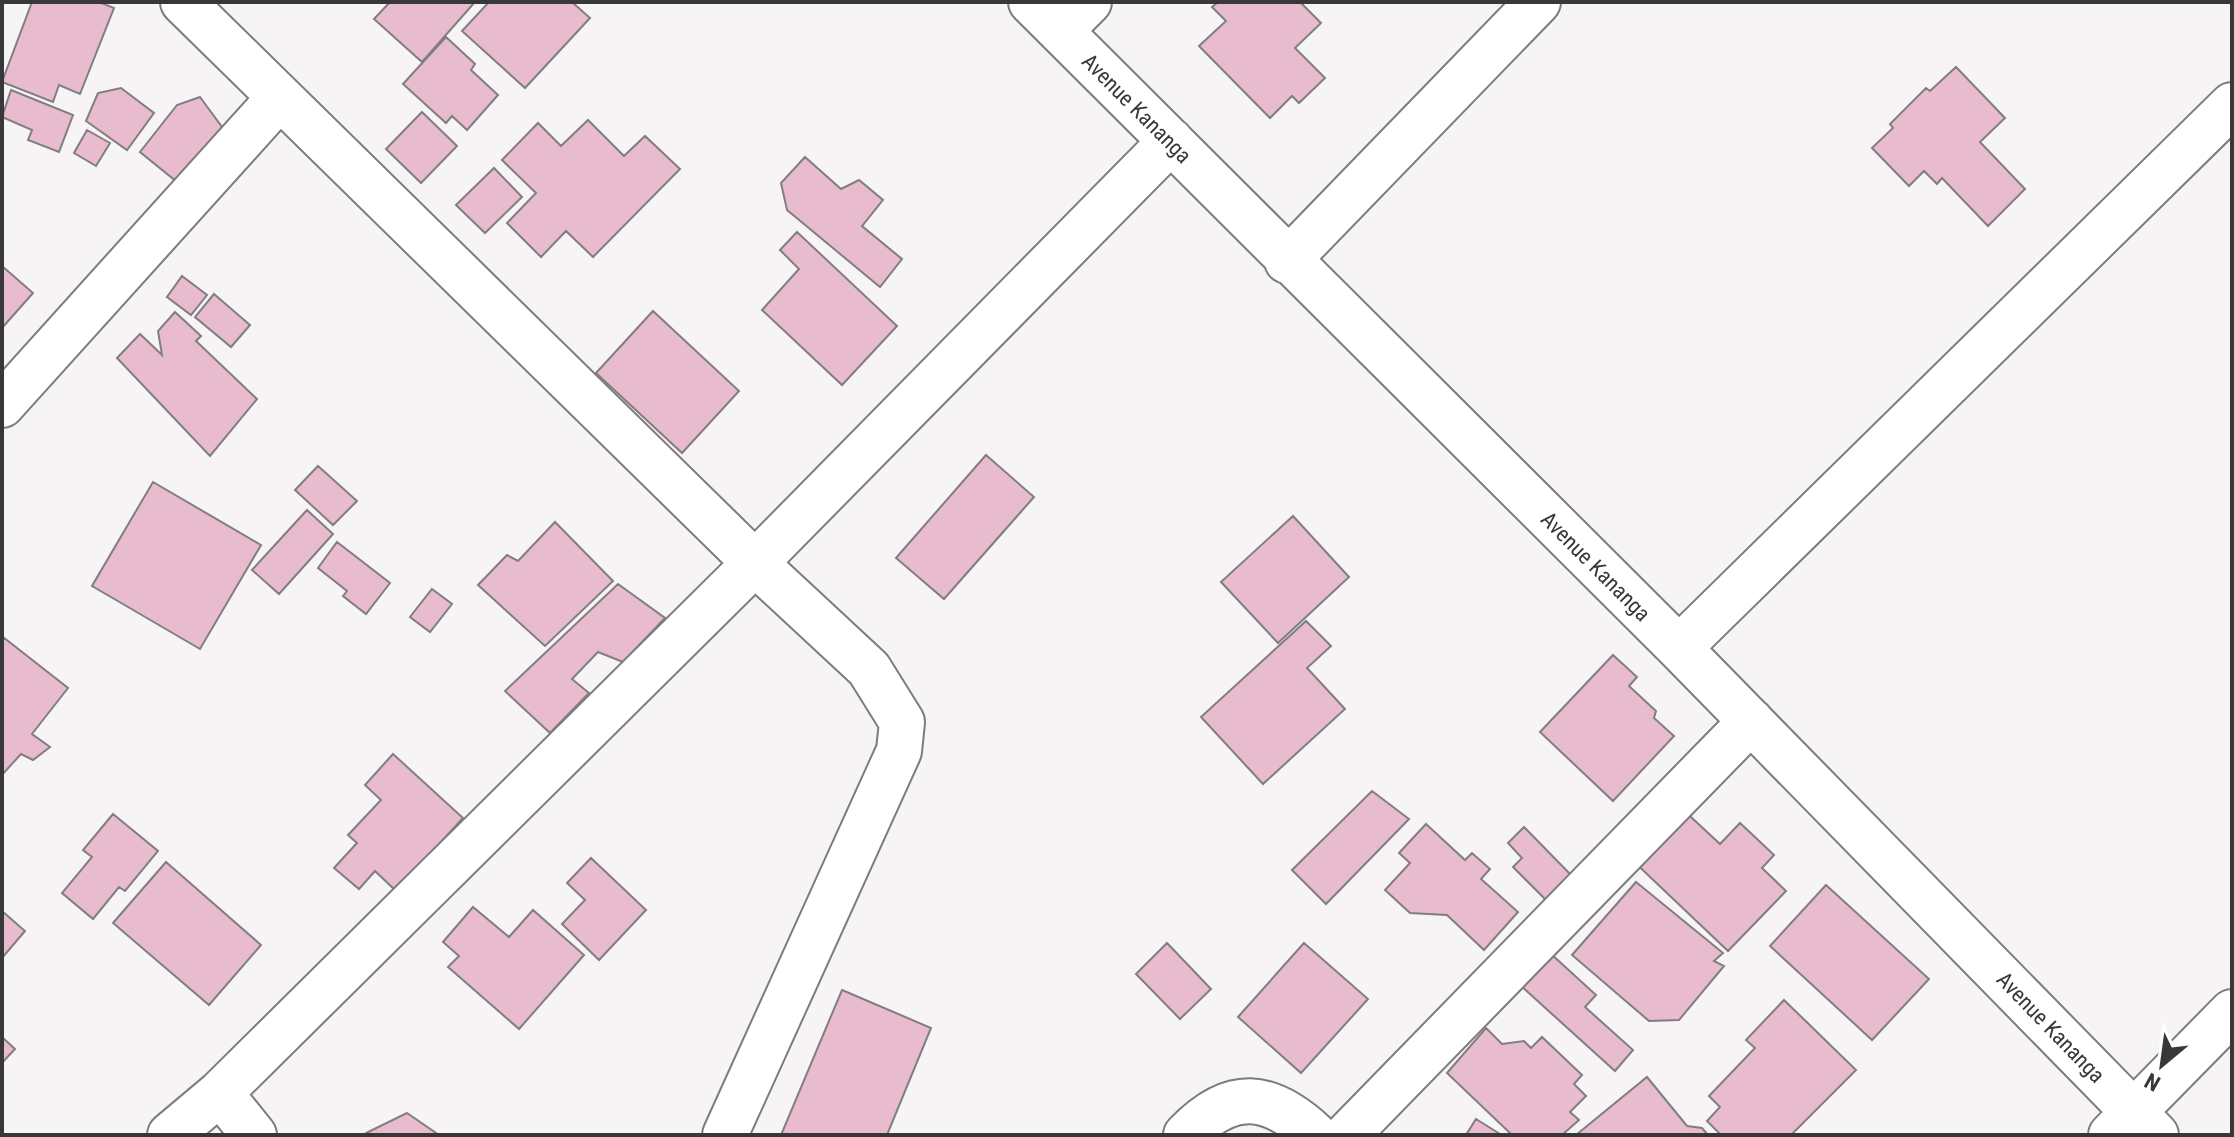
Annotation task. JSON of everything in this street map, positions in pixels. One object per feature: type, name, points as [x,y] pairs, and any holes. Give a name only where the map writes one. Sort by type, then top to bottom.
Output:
[{"type":"street","points":[[183,2],[755,563],[869,669],[902,722],[899,751],[725,1135]]},
{"type":"street","points":[[1287,261],[1538,2]]},
{"type":"street","name":"Avenue Kananga","points":[[1060,12],[1171,141],[1287,261],[1751,721],[2134,1127]]},
{"type":"street","points":[[2,405],[280,97]]},
{"type":"street","points":[[1679,648],[2232,105]]},
{"type":"street","points":[[170,1135],[220,1093],[755,563],[1171,141]]},
{"type":"street","points":[[1347,1135],[1751,721]]},
{"type":"street","points":[[2134,1127],[2232,1012]]},
{"type":"street","points":[[220,1093],[254,1135]]},
{"type":"street","points":[[1186,1135],[1216,1107],[1243,1101],[1272,1102],[1315,1135]]},
{"type":"building","points":[[32,2],[99,2],[114,8],[80,94],[59,85],[53,102],[2,82]]},
{"type":"building","points":[[390,2],[475,2],[422,62],[374,19]]},
{"type":"building","points":[[489,2],[572,2],[590,18],[525,88],[462,31]]},
{"type":"building","points":[[1218,2],[1300,2],[1321,23],[1295,48],[1325,78],[1299,103],[1292,96],[1270,118],[1199,46],[1226,21],[1212,7]]},
{"type":"building","points":[[446,37],[475,64],[471,70],[498,95],[467,130],[452,116],[446,123],[403,84]]},
{"type":"building","points":[[1956,67],[2005,118],[1980,142],[2025,189],[1988,226],[1942,178],[1937,184],[1924,171],[1909,186],[1872,148],[1893,128],[1890,124],[1926,88],[1930,91]]},
{"type":"building","points":[[121,88],[154,113],[127,150],[86,121],[98,93]]},
{"type":"building","points":[[11,90],[73,115],[59,152],[28,140],[32,130],[2,117]]},
{"type":"building","points":[[200,97],[222,127],[219,137],[182,186],[140,152],[177,105]]},
{"type":"building","points":[[422,112],[457,146],[421,183],[386,149]]},
{"type":"building","points":[[588,120],[624,156],[645,136],[680,169],[593,257],[566,231],[541,257],[507,223],[536,193],[502,160],[538,123],[561,146]]},
{"type":"building","points":[[87,130],[110,143],[96,166],[74,153]]},
{"type":"building","points":[[805,157],[841,189],[859,180],[883,200],[862,226],[902,259],[880,287],[787,210],[781,183]]},
{"type":"building","points":[[494,168],[522,197],[485,233],[456,205]]},
{"type":"building","points":[[797,232],[897,326],[842,385],[762,310],[799,269],[780,250]]},
{"type":"building","points":[[2,266],[33,293],[2,328]]},
{"type":"building","points":[[182,276],[207,295],[191,315],[167,297]]},
{"type":"building","points":[[214,294],[250,325],[231,347],[195,317]]},
{"type":"building","points":[[653,311],[739,391],[682,453],[596,373]]},
{"type":"building","points":[[175,312],[201,336],[196,341],[257,399],[210,456],[117,358],[140,334],[162,355],[158,331]]},
{"type":"building","points":[[986,455],[1034,497],[944,599],[896,558]]},
{"type":"building","points":[[318,466],[357,501],[333,525],[295,490]]},
{"type":"building","points":[[153,482],[261,545],[200,649],[92,586]]},
{"type":"building","points":[[307,510],[333,534],[279,594],[252,570]]},
{"type":"building","points":[[1293,516],[1349,577],[1278,643],[1221,582]]},
{"type":"building","points":[[555,522],[613,581],[545,646],[478,585],[507,555],[518,561]]},
{"type":"building","points":[[337,542],[390,583],[366,614],[343,596],[347,591],[318,568]]},
{"type":"building","points":[[618,584],[665,618],[623,662],[598,652],[572,679],[589,693],[550,733],[505,691]]},
{"type":"building","points":[[432,589],[452,604],[430,632],[410,617]]},
{"type":"building","points":[[1306,621],[1331,646],[1307,668],[1345,709],[1263,784],[1201,717]]},
{"type":"building","points":[[3,637],[68,688],[32,734],[50,747],[33,760],[21,754],[2,775]]},
{"type":"building","points":[[1613,655],[1637,677],[1629,686],[1656,711],[1654,718],[1674,736],[1613,801],[1540,732]]},
{"type":"building","points":[[393,754],[463,818],[396,891],[375,871],[359,889],[334,868],[357,843],[348,835],[381,800],[365,785]]},
{"type":"building","points":[[1372,791],[1409,819],[1326,904],[1292,870]]},
{"type":"building","points":[[1678,805],[1720,844],[1740,823],[1774,855],[1762,868],[1786,891],[1728,951],[1629,857]]},
{"type":"building","points":[[113,814],[158,851],[125,891],[119,887],[93,919],[62,893],[92,857],[83,850]]},
{"type":"building","points":[[1426,824],[1465,860],[1472,853],[1490,869],[1481,879],[1518,912],[1484,950],[1447,915],[1410,913],[1385,890],[1410,863],[1399,853]]},
{"type":"building","points":[[1524,827],[1573,877],[1548,902],[1513,867],[1522,858],[1508,843]]},
{"type":"building","points":[[591,858],[646,910],[599,960],[562,924],[585,900],[567,883]]},
{"type":"building","points":[[166,862],[261,945],[209,1005],[113,923]]},
{"type":"building","points":[[1636,882],[1723,953],[1714,961],[1724,966],[1679,1020],[1649,1021],[1572,955]]},
{"type":"building","points":[[1826,885],[1929,979],[1872,1040],[1770,946]]},
{"type":"building","points":[[473,907],[509,937],[533,910],[584,955],[519,1029],[448,967],[459,956],[443,942]]},
{"type":"building","points":[[2,911],[25,931],[2,958]]},
{"type":"building","points":[[1167,943],[1211,989],[1180,1019],[1136,974]]},
{"type":"building","points":[[1304,943],[1368,999],[1301,1073],[1238,1017]]},
{"type":"building","points":[[1550,953],[1596,995],[1585,1007],[1633,1050],[1615,1071],[1521,986]]},
{"type":"building","points":[[842,990],[931,1028],[887,1135],[781,1135]]},
{"type":"building","points":[[1784,1000],[1856,1070],[1791,1135],[1721,1135],[1707,1121],[1720,1107],[1709,1096],[1755,1048],[1746,1040]]},
{"type":"building","points":[[1486,1028],[1502,1044],[1524,1041],[1531,1048],[1542,1037],[1582,1075],[1574,1084],[1586,1096],[1570,1112],[1579,1120],[1562,1135],[1512,1135],[1447,1073]]},
{"type":"building","points":[[2,1037],[15,1049],[2,1063]]},
{"type":"building","points":[[1647,1077],[1687,1126],[1702,1128],[1708,1135],[1576,1135]]},
{"type":"building","points":[[407,1113],[439,1135],[365,1135],[366,1133]]},
{"type":"building","points":[[1476,1119],[1500,1134],[1466,1135]]}]
